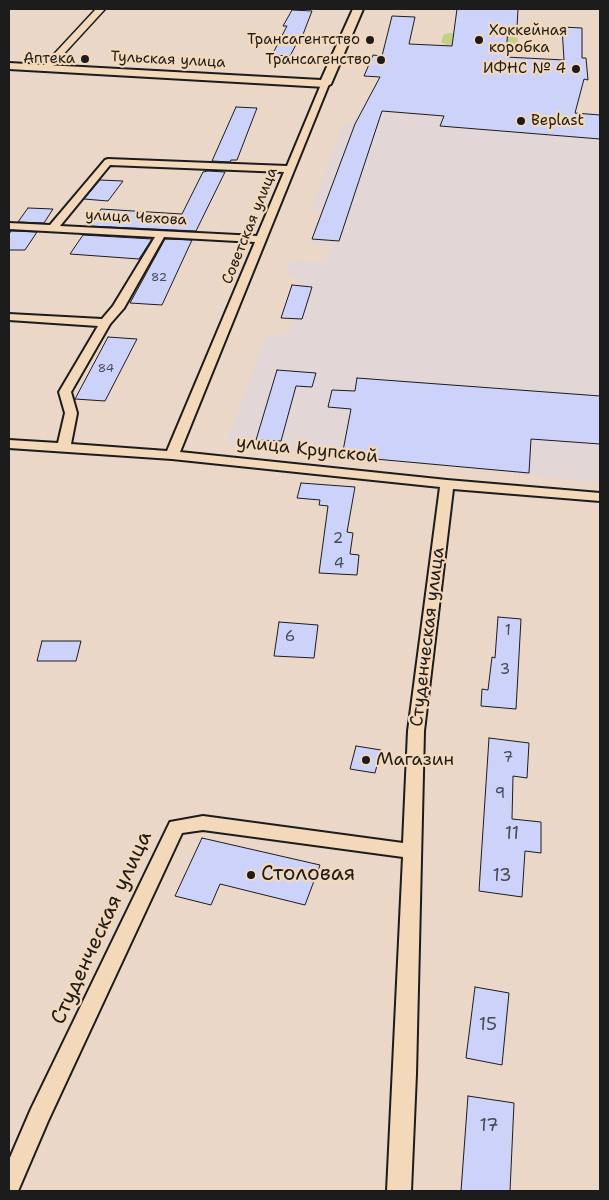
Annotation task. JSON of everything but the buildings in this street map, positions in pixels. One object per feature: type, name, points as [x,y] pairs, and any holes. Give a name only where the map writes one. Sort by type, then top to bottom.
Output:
[{"type":"main road","name":"Советская улица","points":[[325,84],[358,9]]},
{"type":"main road","name":"Тульская улица","points":[[9,66],[325,84]]},
{"type":"street","points":[[46,68],[101,9]]},
{"type":"street","name":"Советская улица","points":[[172,455],[325,84]]},
{"type":"street","points":[[52,229],[108,162],[290,169]]},
{"type":"street","name":"улица Чехова","points":[[9,226],[261,240]]},
{"type":"street","points":[[64,448],[71,413],[65,392],[105,323],[118,308],[161,234]]},
{"type":"street","points":[[9,317],[105,323]]},
{"type":"street","name":"улица Крупской","points":[[9,444],[172,455],[447,484],[600,497]]},
{"type":"street","name":"Студенческая улица","points":[[399,1191],[406,1064],[416,731],[447,484]]},
{"type":"street","name":"Студенческая улица","points":[[9,1186],[39,1116],[176,827],[203,823],[412,851]]},
{"type":"shaded area","name":"Beplast","points":[[365,100],[442,106],[445,102],[600,113],[600,483],[420,463],[238,447],[227,442],[265,338],[288,333],[304,282],[286,274],[291,260],[326,262],[332,245],[310,244],[321,211],[311,209],[344,124],[352,124]]},
{"type":"green space","name":"Хоккейная коробка","points":[[444,34],[515,37],[518,38],[517,46],[509,48],[447,45],[441,42]]},
{"type":"place","name":"Трансагентство","points":[[370,40]]},
{"type":"place","name":"Хоккейная коробка","points":[[479,40]]},
{"type":"place","name":"Аптека","points":[[85,59]]},
{"type":"place","name":"Трансагенство","points":[[381,60]]},
{"type":"place","name":"ИФНС № 4","points":[[576,69]]},
{"type":"place","name":"Beplast","points":[[521,121]]},
{"type":"place","name":"Магазин","points":[[366,760]]},
{"type":"place","name":"Столовая","points":[[251,875]]}]
